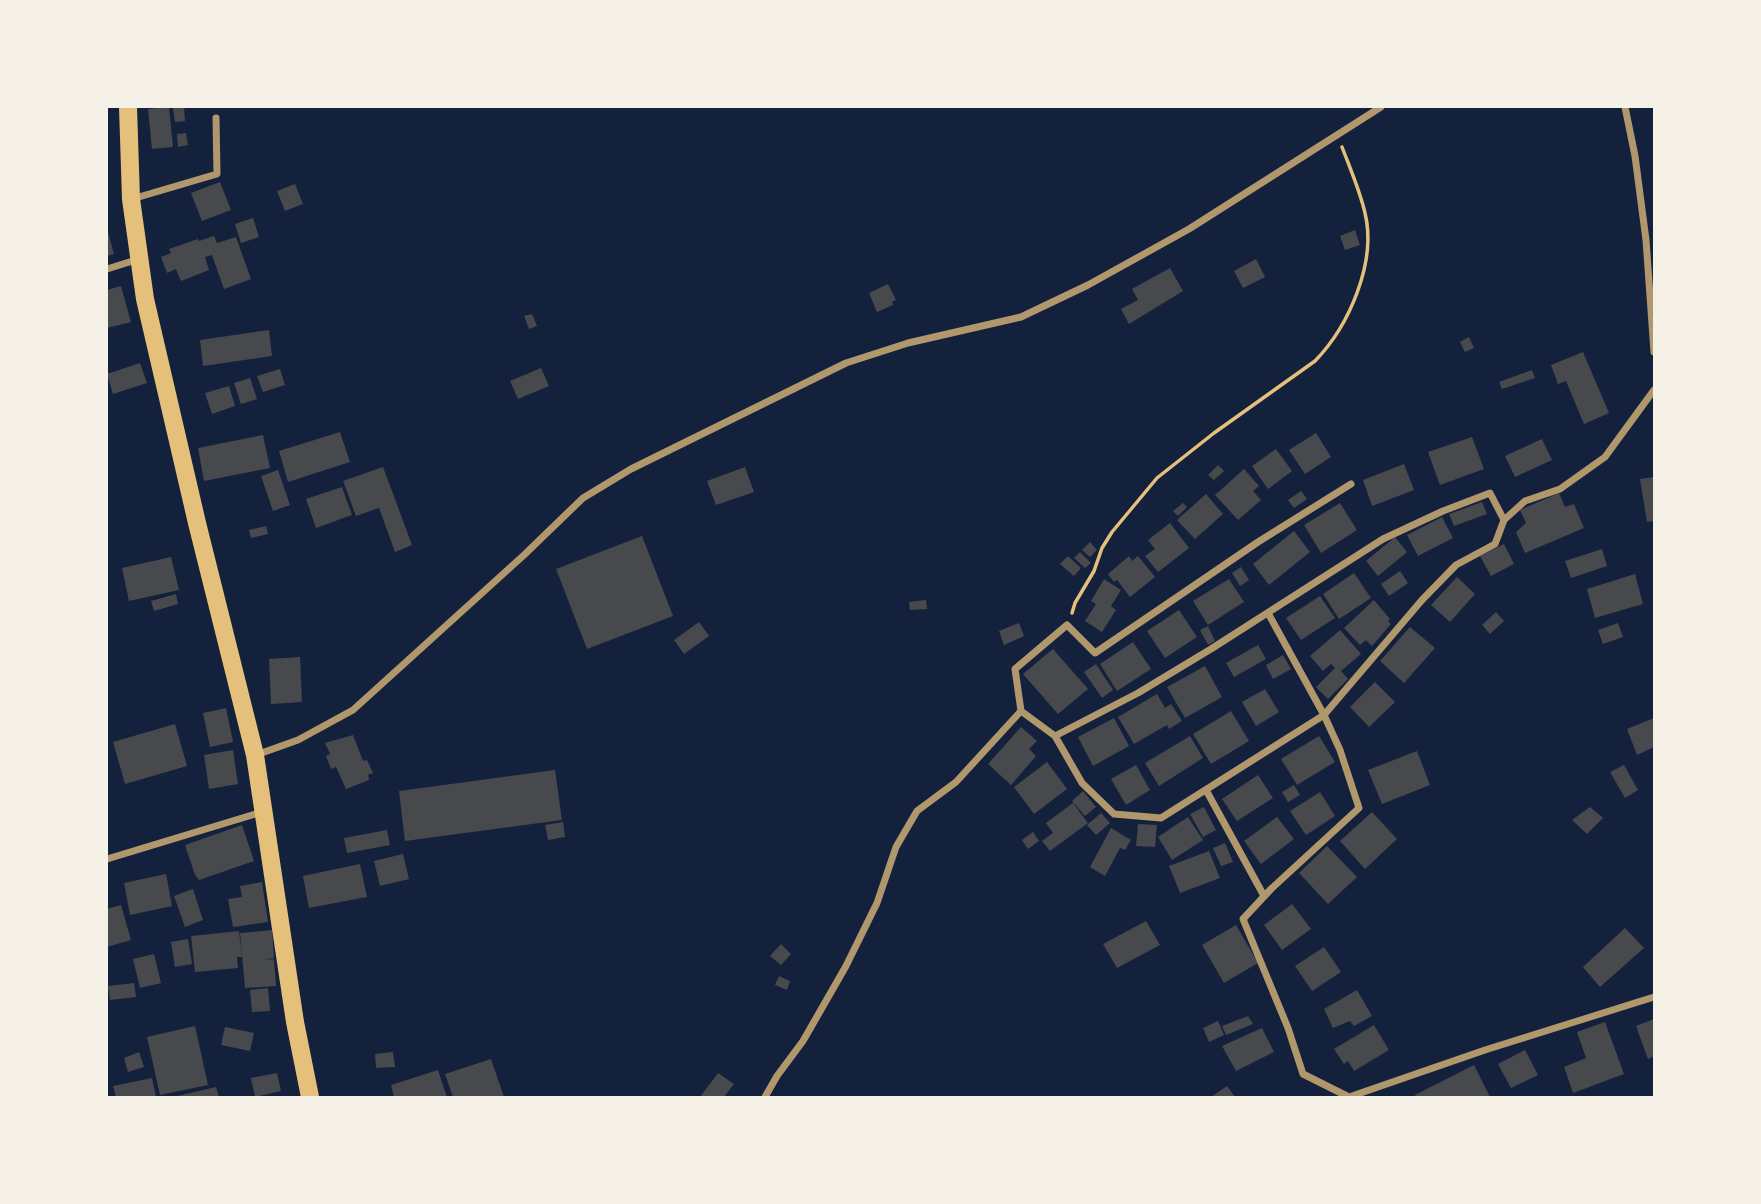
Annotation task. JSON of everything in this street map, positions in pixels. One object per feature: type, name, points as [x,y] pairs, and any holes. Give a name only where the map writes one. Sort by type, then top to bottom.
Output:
[{"type":"highway","points":[[128,107],[131,199],[145,299],[255,755],[295,1022],[310,1097]]},
{"type":"street","points":[[255,755],[298,740],[353,710],[583,498],[631,469],[846,363],[908,343],[1021,317],[1088,285],[1189,229],[1381,107]]},
{"type":"street","points":[[1625,107],[1647,240],[1654,352]]},
{"type":"street","points":[[131,199],[217,174],[216,118]]},
{"type":"street","points":[[107,269],[139,259]]},
{"type":"street","points":[[1350,484],[1258,542],[1095,653],[1067,625],[1015,668],[1021,711],[1055,736],[1082,783],[1114,814],[1161,818],[1324,715],[1455,565],[1495,544],[1504,520],[1525,501],[1560,489],[1605,457],[1654,390]]},
{"type":"street","points":[[1055,736],[1138,693],[1383,540],[1443,511],[1490,493],[1504,520]]},
{"type":"street","points":[[1268,613],[1324,715],[1340,750],[1359,808],[1243,919],[1288,1028],[1303,1074],[1349,1097],[1485,1050],[1654,997]]},
{"type":"street","points":[[765,1097],[803,1041],[846,967],[877,903],[896,847],[917,811],[956,782],[1021,711]]},
{"type":"street","points":[[1206,790],[1265,896]]},
{"type":"street","points":[[107,859],[263,812]]},
{"type":"path","points":[[1067,625],[1075,603],[1094,571],[1107,540],[1157,478],[1214,433],[1315,361],[1329,347],[1344,322],[1357,293],[1368,241],[1366,214],[1338,136]]},
{"type":"building","points":[[169,107],[173,147],[152,149],[148,109]]},
{"type":"building","points":[[184,107],[185,121],[175,122],[173,108]]},
{"type":"building","points":[[186,133],[188,145],[178,147],[177,134]]},
{"type":"building","points":[[220,182],[231,210],[202,221],[191,193]]},
{"type":"building","points":[[295,184],[303,204],[285,211],[277,191]]},
{"type":"building","points":[[253,218],[259,237],[241,243],[235,224]]},
{"type":"building","points":[[107,228],[114,254],[107,256]]},
{"type":"building","points":[[1355,230],[1360,245],[1345,250],[1340,236]]},
{"type":"building","points":[[214,236],[217,243],[236,237],[251,279],[224,289],[212,255],[205,257],[209,270],[181,281],[176,269],[167,273],[161,257],[171,253],[169,249]]},
{"type":"building","points":[[1256,259],[1265,277],[1243,288],[1234,271]]},
{"type":"building","points":[[1170,268],[1183,291],[1129,324],[1121,309],[1138,300],[1132,289]]},
{"type":"building","points":[[888,284],[896,300],[892,302],[893,305],[877,312],[869,293]]},
{"type":"building","points":[[121,286],[131,322],[107,328],[107,290]]},
{"type":"building","points":[[532,314],[537,326],[529,329],[524,316]]},
{"type":"building","points":[[269,330],[272,356],[203,366],[200,340]]},
{"type":"building","points":[[1469,337],[1474,348],[1465,352],[1460,342]]},
{"type":"building","points":[[1583,352],[1609,413],[1584,424],[1566,381],[1558,384],[1551,365]]},
{"type":"building","points":[[140,363],[147,383],[113,394],[107,374]]},
{"type":"building","points":[[541,368],[549,386],[518,399],[510,381]]},
{"type":"building","points":[[280,369],[285,385],[263,392],[257,376]]},
{"type":"building","points":[[1532,370],[1535,378],[1502,389],[1499,382]]},
{"type":"building","points":[[250,378],[257,399],[241,404],[234,383]]},
{"type":"building","points":[[229,386],[235,406],[212,414],[205,393]]},
{"type":"building","points":[[340,432],[350,462],[288,482],[279,451]]},
{"type":"building","points":[[1316,433],[1331,457],[1305,474],[1289,450]]},
{"type":"building","points":[[263,435],[270,468],[204,481],[198,448]]},
{"type":"building","points":[[1472,437],[1484,469],[1440,485],[1428,452]]},
{"type":"building","points":[[1542,439],[1552,460],[1515,477],[1505,456]]},
{"type":"building","points":[[1276,449],[1292,471],[1268,489],[1252,466]]},
{"type":"building","points":[[1404,464],[1414,490],[1372,506],[1363,480]]},
{"type":"building","points":[[1218,465],[1224,471],[1214,480],[1208,475]]},
{"type":"building","points":[[383,467],[412,545],[395,552],[379,508],[356,516],[343,481]]},
{"type":"building","points":[[745,467],[754,492],[716,505],[707,481]]},
{"type":"building","points":[[1244,469],[1259,486],[1253,491],[1261,500],[1238,520],[1215,495]]},
{"type":"building","points":[[278,470],[290,505],[273,511],[261,476]]},
{"type":"building","points":[[1654,477],[1654,521],[1647,522],[1640,479]]},
{"type":"building","points":[[342,487],[352,515],[316,528],[306,499]]},
{"type":"building","points":[[1301,491],[1307,499],[1294,508],[1288,500]]},
{"type":"building","points":[[1559,493],[1565,507],[1574,504],[1584,528],[1525,553],[1516,532],[1526,523],[1520,510]]},
{"type":"building","points":[[1206,494],[1223,514],[1195,539],[1177,520]]},
{"type":"building","points":[[1482,502],[1487,514],[1454,526],[1449,514]]},
{"type":"building","points":[[1183,503],[1187,507],[1178,516],[1173,511]]},
{"type":"building","points":[[1340,503],[1357,530],[1321,553],[1304,525]]},
{"type":"building","points":[[1442,517],[1453,538],[1418,556],[1407,535]]},
{"type":"building","points":[[1170,523],[1189,548],[1158,572],[1145,556],[1155,549],[1148,540]]},
{"type":"building","points":[[266,526],[268,534],[251,538],[249,530]]},
{"type":"building","points":[[1294,531],[1310,552],[1269,585],[1253,564]]},
{"type":"building","points":[[642,536],[673,616],[587,649],[556,569]]},
{"type":"building","points":[[1395,537],[1407,552],[1378,576],[1366,561]]},
{"type":"building","points":[[1090,542],[1097,550],[1090,557],[1082,550]]},
{"type":"building","points":[[1504,544],[1514,564],[1491,576],[1480,556]]},
{"type":"building","points":[[1602,549],[1607,566],[1571,578],[1565,561]]},
{"type":"building","points":[[1080,552],[1091,563],[1085,568],[1074,558]]},
{"type":"building","points":[[1068,556],[1081,568],[1074,576],[1060,564]]},
{"type":"building","points":[[1129,556],[1132,561],[1138,556],[1155,577],[1130,597],[1117,580],[1114,582],[1108,574]]},
{"type":"building","points":[[171,557],[179,590],[129,601],[122,568]]},
{"type":"building","points":[[1241,567],[1249,580],[1240,586],[1232,573]]},
{"type":"building","points":[[1400,571],[1408,583],[1389,596],[1381,584]]},
{"type":"building","points":[[1354,573],[1371,598],[1339,619],[1323,594]]},
{"type":"building","points":[[1635,574],[1643,604],[1595,618],[1587,589]]},
{"type":"building","points":[[1457,577],[1475,594],[1450,622],[1431,605]]},
{"type":"building","points":[[1104,579],[1121,590],[1111,606],[1116,610],[1102,632],[1085,621],[1096,604],[1091,601]]},
{"type":"building","points":[[1229,579],[1244,602],[1208,625],[1193,601]]},
{"type":"building","points":[[176,594],[178,604],[154,611],[151,601]]},
{"type":"building","points":[[1320,596],[1335,618],[1301,640],[1286,618]]},
{"type":"building","points":[[926,600],[927,609],[910,610],[909,602]]},
{"type":"building","points":[[1374,600],[1391,624],[1372,646],[1366,640],[1360,645],[1344,628]]},
{"type":"building","points":[[1179,610],[1197,637],[1165,658],[1147,631]]},
{"type":"building","points":[[1496,612],[1504,621],[1490,634],[1482,625]]},
{"type":"building","points":[[699,622],[709,636],[684,654],[674,640]]},
{"type":"building","points":[[1019,623],[1024,636],[1004,645],[999,631]]},
{"type":"building","points":[[1618,623],[1623,637],[1603,644],[1598,630]]},
{"type":"building","points":[[1208,626],[1215,641],[1208,645],[1200,630]]},
{"type":"building","points":[[1410,627],[1435,648],[1404,683],[1380,661]]},
{"type":"building","points":[[1340,630],[1361,654],[1341,671],[1348,679],[1328,699],[1316,687],[1335,668],[1331,664],[1323,671],[1310,656]]},
{"type":"building","points":[[1133,642],[1151,669],[1117,691],[1100,664]]},
{"type":"building","points":[[1258,645],[1266,659],[1234,677],[1226,663]]},
{"type":"building","points":[[1053,649],[1088,689],[1058,714],[1023,674]]},
{"type":"building","points":[[1283,655],[1291,669],[1273,679],[1266,665]]},
{"type":"building","points":[[300,657],[302,702],[271,704],[269,659]]},
{"type":"building","points":[[1096,664],[1113,690],[1102,698],[1084,672]]},
{"type":"building","points":[[1205,666],[1222,697],[1185,718],[1167,687]]},
{"type":"building","points":[[1375,682],[1395,702],[1369,727],[1350,707]]},
{"type":"building","points":[[1265,689],[1279,712],[1256,726],[1242,702]]},
{"type":"building","points":[[1157,694],[1165,708],[1171,704],[1182,721],[1169,729],[1167,725],[1134,744],[1118,717]]},
{"type":"building","points":[[226,708],[233,742],[210,747],[203,713]]},
{"type":"building","points":[[1231,711],[1249,741],[1211,764],[1193,734]]},
{"type":"building","points":[[1114,718],[1129,746],[1093,766],[1078,737]]},
{"type":"building","points":[[1654,718],[1654,747],[1637,755],[1627,729]]},
{"type":"building","points":[[175,724],[187,766],[125,784],[113,742]]},
{"type":"building","points":[[1021,727],[1037,741],[1029,749],[1036,756],[1011,785],[988,764]]},
{"type":"building","points":[[353,735],[363,761],[367,760],[373,773],[368,775],[369,780],[346,789],[336,767],[331,769],[326,756],[330,754],[325,743]]},
{"type":"building","points":[[1190,736],[1203,758],[1159,786],[1145,763]]},
{"type":"building","points":[[1319,736],[1335,762],[1297,785],[1281,759]]},
{"type":"building","points":[[233,750],[238,784],[209,789],[204,755]]},
{"type":"building","points":[[1417,751],[1430,785],[1382,804],[1368,770]]},
{"type":"building","points":[[1047,762],[1067,789],[1034,814],[1014,787]]},
{"type":"building","points":[[1136,765],[1150,790],[1126,805],[1111,779]]},
{"type":"building","points":[[1624,765],[1638,790],[1625,798],[1610,772]]},
{"type":"building","points":[[555,770],[562,820],[405,841],[399,791]]},
{"type":"building","points":[[1258,775],[1273,798],[1237,821],[1222,799]]},
{"type":"building","points":[[1294,785],[1300,795],[1288,802],[1282,792]]},
{"type":"building","points":[[1083,791],[1096,807],[1085,816],[1072,801]]},
{"type":"building","points":[[1320,792],[1335,816],[1306,835],[1290,811]]},
{"type":"building","points":[[1073,803],[1088,823],[1050,851],[1042,841],[1053,833],[1046,823]]},
{"type":"building","points":[[1204,807],[1216,830],[1203,837],[1190,814]]},
{"type":"building","points":[[1590,807],[1603,818],[1587,834],[1572,820]]},
{"type":"building","points":[[1372,812],[1397,839],[1365,869],[1340,841]]},
{"type":"building","points":[[1101,813],[1110,823],[1096,835],[1087,825]]},
{"type":"building","points":[[1188,817],[1203,840],[1172,860],[1158,837]]},
{"type":"building","points":[[1277,817],[1294,839],[1261,864],[1244,841]]},
{"type":"building","points":[[563,822],[565,837],[548,840],[545,825]]},
{"type":"building","points":[[1138,824],[1157,825],[1155,847],[1136,846]]},
{"type":"building","points":[[242,825],[254,861],[199,880],[185,845]]},
{"type":"building","points":[[1111,828],[1131,840],[1125,850],[1120,848],[1105,876],[1090,867]]},
{"type":"building","points":[[387,830],[390,845],[347,853],[344,838]]},
{"type":"building","points":[[1033,832],[1039,841],[1028,849],[1022,840]]},
{"type":"building","points":[[1225,843],[1233,862],[1221,866],[1213,848]]},
{"type":"building","points":[[1327,846],[1357,877],[1328,904],[1299,873]]},
{"type":"building","points":[[1209,851],[1220,878],[1180,893],[1169,866]]},
{"type":"building","points":[[403,854],[409,879],[380,886],[374,861]]},
{"type":"building","points":[[360,864],[367,897],[309,908],[303,876]]},
{"type":"building","points":[[166,874],[172,906],[130,915],[124,883]]},
{"type":"building","points":[[262,882],[268,922],[233,927],[228,899],[242,897],[240,886]]},
{"type":"building","points":[[193,889],[203,920],[185,927],[174,896]]},
{"type":"building","points":[[1292,904],[1311,929],[1282,950],[1264,925]]},
{"type":"building","points":[[121,905],[131,940],[107,947],[107,909]]},
{"type":"building","points":[[1146,921],[1160,945],[1117,968],[1103,944]]},
{"type":"building","points":[[1236,925],[1258,963],[1224,983],[1202,945]]},
{"type":"building","points":[[1625,928],[1644,948],[1600,987],[1583,967]]},
{"type":"building","points":[[272,930],[274,958],[263,960],[274,959],[276,986],[245,988],[240,933]]},
{"type":"building","points":[[239,931],[242,957],[237,957],[238,968],[195,972],[191,936]]},
{"type":"building","points":[[188,939],[192,964],[175,967],[171,942]]},
{"type":"building","points":[[781,944],[791,954],[781,965],[770,956]]},
{"type":"building","points":[[1324,947],[1341,972],[1312,991],[1295,966]]},
{"type":"building","points":[[154,954],[161,983],[140,988],[133,959]]},
{"type":"building","points":[[779,976],[790,981],[787,990],[775,985]]},
{"type":"building","points":[[134,983],[136,997],[110,1000],[108,986]]},
{"type":"building","points":[[268,988],[270,1011],[252,1012],[250,990]]},
{"type":"building","points":[[1357,990],[1372,1016],[1354,1026],[1350,1021],[1333,1028],[1324,1009]]},
{"type":"building","points":[[1248,1016],[1253,1024],[1226,1035],[1222,1026]]},
{"type":"building","points":[[1654,1019],[1654,1056],[1648,1059],[1636,1026]]},
{"type":"building","points":[[1218,1021],[1224,1035],[1209,1042],[1203,1028]]},
{"type":"building","points":[[1605,1022],[1624,1074],[1573,1093],[1564,1067],[1586,1058],[1577,1032]]},
{"type":"building","points":[[1374,1025],[1389,1050],[1354,1071],[1348,1061],[1344,1064],[1334,1049]]},
{"type":"building","points":[[195,1026],[208,1085],[160,1095],[147,1037]]},
{"type":"building","points":[[225,1027],[254,1033],[250,1051],[221,1045]]},
{"type":"building","points":[[1262,1028],[1274,1052],[1236,1071],[1222,1046]]},
{"type":"building","points":[[1525,1050],[1538,1075],[1511,1088],[1498,1064]]},
{"type":"building","points":[[139,1052],[144,1067],[128,1072],[124,1058]]},
{"type":"building","points":[[393,1052],[395,1067],[376,1068],[375,1054]]},
{"type":"building","points":[[491,1059],[504,1097],[453,1097],[445,1074]]},
{"type":"building","points":[[1474,1065],[1490,1097],[1416,1097],[1415,1095]]},
{"type":"building","points":[[438,1070],[447,1097],[394,1097],[391,1085]]},
{"type":"building","points":[[277,1073],[281,1091],[255,1097],[251,1078]]},
{"type":"building","points":[[718,1073],[734,1084],[724,1097],[700,1097]]},
{"type":"building","points":[[152,1078],[156,1097],[116,1097],[113,1086]]},
{"type":"building","points":[[1227,1086],[1235,1097],[1211,1097]]},
{"type":"building","points":[[216,1087],[219,1097],[177,1097],[177,1096]]}]
